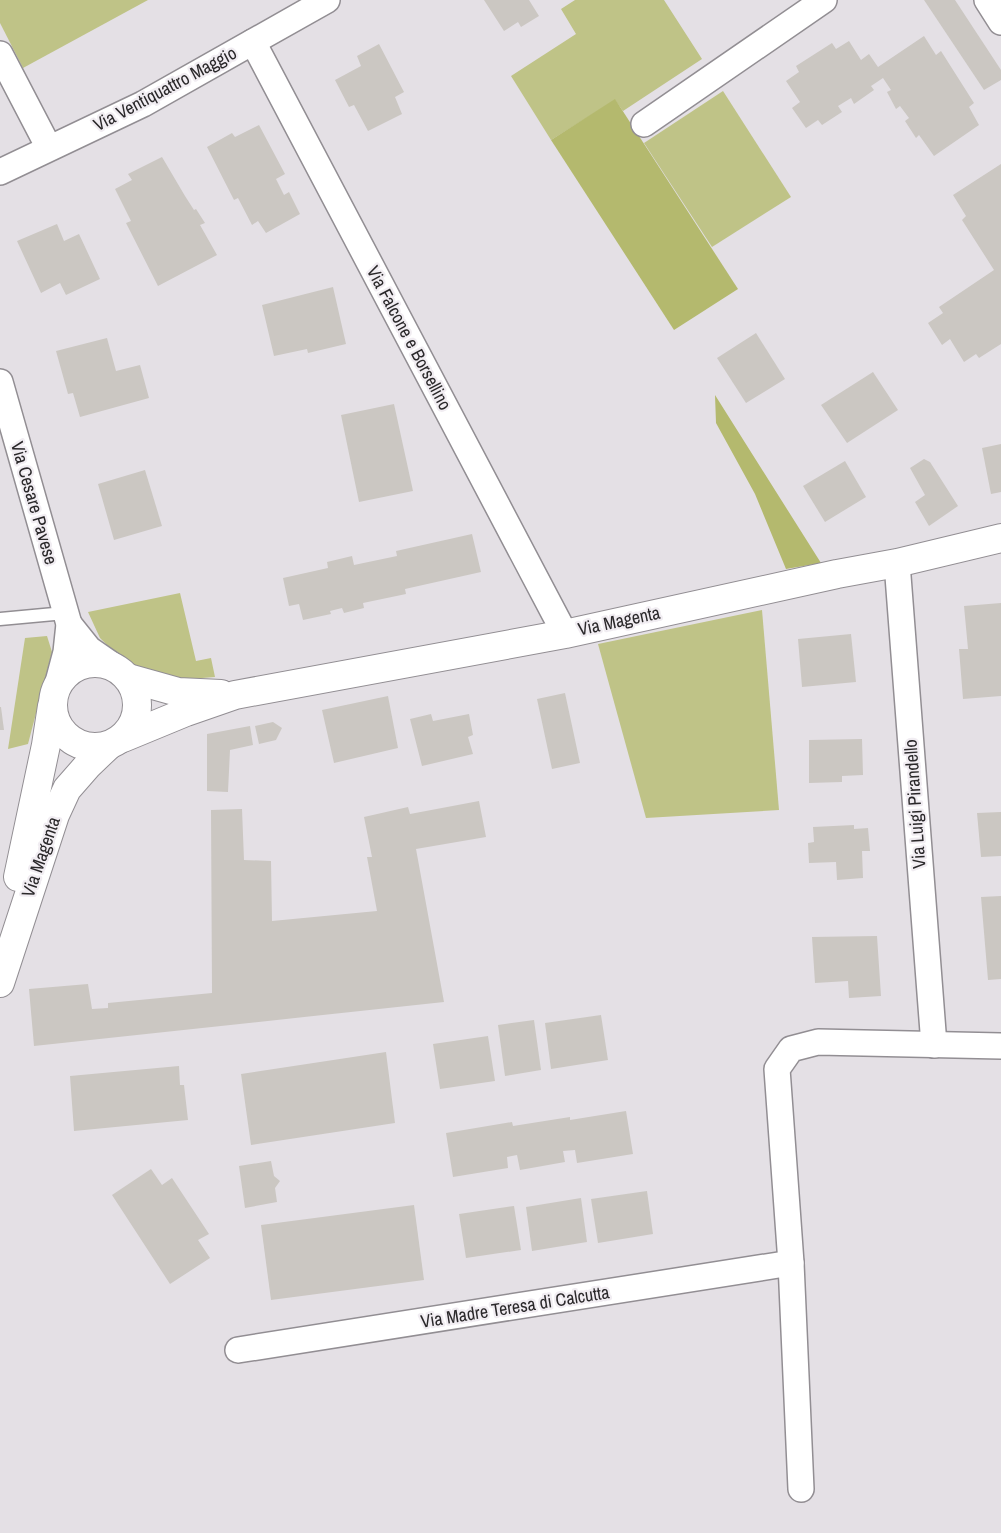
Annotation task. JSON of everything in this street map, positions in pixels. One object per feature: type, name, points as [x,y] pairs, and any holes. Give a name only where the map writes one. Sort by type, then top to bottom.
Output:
[{"type":"street","name":"Via Ventiquattro Maggio","points":[[0,172],[143,104],[327,0]]},
{"type":"street","points":[[644,124],[824,0]]},
{"type":"street","points":[[987,0],[1001,22]]},
{"type":"street","name":"Via Falcone e Borsellino","points":[[253,42],[565,634]]},
{"type":"street","points":[[0,54],[49,148]]},
{"type":"street","name":"Via Cesare Pavese","points":[[0,382],[67,618],[66,652],[54,694]]},
{"type":"street","name":"Via Magenta","points":[[235,695],[565,634],[837,574],[897,563],[1001,538]]},
{"type":"street","name":"Via Luigi Pirandello","points":[[897,563],[934,1045]]},
{"type":"street","name":"Via Cesare Pavese","points":[[67,618],[89,649],[121,673]]},
{"type":"street","points":[[88,663],[102,663],[121,673],[178,692],[235,695],[186,712],[116,742],[95,748],[81,745],[69,739],[59,728],[53,716],[54,694],[65,675],[76,667],[88,663]]},
{"type":"street","name":"Via Magenta","points":[[0,983],[54,815],[62,798],[72,783],[131,728],[136,716],[138,703],[135,690],[121,673]]},
{"type":"street","name":"Via Magenta","points":[[0,960],[40,774],[54,694]]},
{"type":"street","points":[[801,1489],[791,1263],[777,1069],[791,1049],[818,1042],[1001,1046]]},
{"type":"street","name":"Via Madre Teresa di Calcutta","points":[[238,1350],[791,1263]]},
{"type":"lane","points":[[0,619],[67,618]]},
{"type":"green space","points":[[0,0],[148,0],[23,68],[0,23]]},
{"type":"green space","points":[[575,0],[664,0],[702,59],[623,111],[615,100],[551,140],[511,76],[576,34],[561,9]]},
{"type":"green space","points":[[723,91],[791,197],[712,247],[644,143]]},
{"type":"green space","points":[[615,99],[738,289],[674,330],[551,140]]},
{"type":"green space","points":[[715,395],[821,563],[786,569],[755,494],[716,423]]},
{"type":"green space","points":[[180,593],[196,661],[211,658],[215,677],[177,680],[137,667],[121,659],[100,638],[88,612]]},
{"type":"green space","points":[[762,610],[779,810],[646,818],[598,644]]},
{"type":"green space","points":[[47,636],[52,652],[28,744],[8,749],[25,638]]},
{"type":"building","points":[[484,0],[529,0],[539,16],[521,27],[518,22],[504,31]]},
{"type":"building","points":[[924,0],[955,0],[1001,70],[1001,80],[984,90]]},
{"type":"building","points":[[924,36],[936,55],[941,51],[974,103],[969,107],[979,125],[934,156],[919,135],[916,138],[905,121],[909,118],[900,106],[896,109],[887,92],[891,90],[883,78],[871,86],[874,90],[854,104],[851,98],[838,106],[842,112],[822,125],[818,120],[806,128],[792,108],[800,102],[786,81],[799,72],[796,66],[832,43],[836,49],[849,41],[861,60],[869,54],[878,67]]},
{"type":"building","points":[[379,44],[404,92],[395,97],[402,114],[368,131],[354,105],[349,107],[335,80],[361,66],[357,56]]},
{"type":"building","points":[[259,125],[285,174],[276,179],[284,195],[289,192],[300,214],[266,233],[258,221],[252,225],[238,198],[234,200],[207,147],[232,133],[235,137]]},
{"type":"building","points":[[162,157],[194,210],[196,209],[205,223],[200,225],[217,255],[158,286],[126,223],[131,221],[115,189],[132,180],[128,174]]},
{"type":"building","points":[[1001,164],[1001,344],[979,358],[976,354],[964,362],[950,339],[942,345],[928,323],[943,313],[939,307],[994,270],[962,220],[966,216],[953,195]]},
{"type":"building","points":[[57,224],[64,241],[79,234],[100,279],[66,295],[60,283],[41,293],[17,241]]},
{"type":"building","points":[[333,287],[346,344],[308,353],[307,349],[274,356],[262,305]]},
{"type":"building","points":[[756,333],[785,379],[746,403],[717,358]]},
{"type":"building","points":[[107,338],[116,371],[140,365],[149,398],[80,417],[73,393],[68,394],[56,351]]},
{"type":"building","points":[[873,372],[898,410],[847,443],[821,405]]},
{"type":"building","points":[[394,404],[413,491],[359,502],[341,415]]},
{"type":"building","points":[[1001,444],[1001,492],[991,494],[982,448]]},
{"type":"building","points":[[924,459],[930,462],[958,506],[929,526],[915,502],[925,495],[910,468]]},
{"type":"building","points":[[845,461],[866,497],[825,522],[803,486]]},
{"type":"building","points":[[145,470],[162,526],[114,540],[98,484]]},
{"type":"building","points":[[472,534],[481,572],[405,589],[406,594],[363,603],[364,608],[344,613],[342,608],[330,611],[331,614],[303,620],[299,604],[289,606],[283,578],[328,568],[327,562],[352,556],[354,565],[397,556],[396,551]]},
{"type":"building","points":[[1001,603],[1001,696],[963,699],[959,649],[968,649],[964,606]]},
{"type":"building","points":[[851,634],[856,682],[802,687],[798,639]]},
{"type":"building","points":[[565,693],[580,763],[552,769],[537,699]]},
{"type":"building","points":[[388,696],[398,748],[334,763],[322,710]]},
{"type":"building","points":[[1,707],[4,730],[0,730]]},
{"type":"building","points":[[431,714],[433,721],[469,714],[473,735],[468,737],[473,754],[422,766],[410,719]]},
{"type":"building","points":[[273,722],[282,728],[276,740],[259,744],[255,726]]},
{"type":"building","points":[[250,726],[253,745],[230,750],[228,792],[207,791],[207,734]]},
{"type":"building","points":[[862,739],[863,775],[842,776],[842,782],[809,783],[809,740]]},
{"type":"building","points":[[479,801],[486,837],[416,849],[444,1002],[34,1046],[29,989],[88,984],[92,1009],[108,1008],[108,1003],[212,993],[211,810],[242,809],[244,860],[271,861],[272,921],[377,911],[367,857],[372,857],[364,817],[408,807],[410,814]]},
{"type":"building","points":[[1001,812],[1001,856],[981,857],[977,813]]},
{"type":"building","points":[[854,825],[854,829],[868,828],[870,851],[862,851],[863,878],[837,880],[836,862],[809,863],[808,843],[814,842],[813,827]]},
{"type":"building","points":[[1001,896],[1001,979],[988,980],[981,897]]},
{"type":"building","points":[[877,936],[881,996],[849,998],[848,981],[815,983],[812,937]]},
{"type":"building","points":[[601,1015],[608,1060],[551,1069],[545,1023]]},
{"type":"building","points":[[534,1020],[541,1070],[505,1076],[498,1025]]},
{"type":"building","points":[[488,1036],[495,1081],[440,1089],[433,1044]]},
{"type":"building","points":[[386,1052],[395,1123],[251,1145],[241,1074]]},
{"type":"building","points":[[179,1066],[180,1085],[184,1085],[188,1120],[74,1131],[70,1076]]},
{"type":"building","points":[[626,1111],[633,1154],[577,1163],[575,1150],[563,1151],[565,1162],[520,1170],[517,1155],[507,1157],[508,1168],[453,1177],[446,1133],[512,1122],[513,1126],[570,1117],[570,1120]]},
{"type":"building","points":[[271,1161],[274,1176],[280,1181],[275,1188],[277,1202],[245,1208],[239,1166]]},
{"type":"building","points":[[151,1169],[162,1185],[172,1178],[209,1234],[198,1240],[210,1258],[170,1284],[112,1195]]},
{"type":"building","points":[[647,1191],[653,1234],[598,1243],[591,1199]]},
{"type":"building","points":[[581,1198],[587,1242],[532,1251],[526,1207]]},
{"type":"building","points":[[414,1205],[424,1280],[271,1300],[261,1225]]},
{"type":"building","points":[[514,1206],[521,1250],[466,1258],[459,1214]]}]
